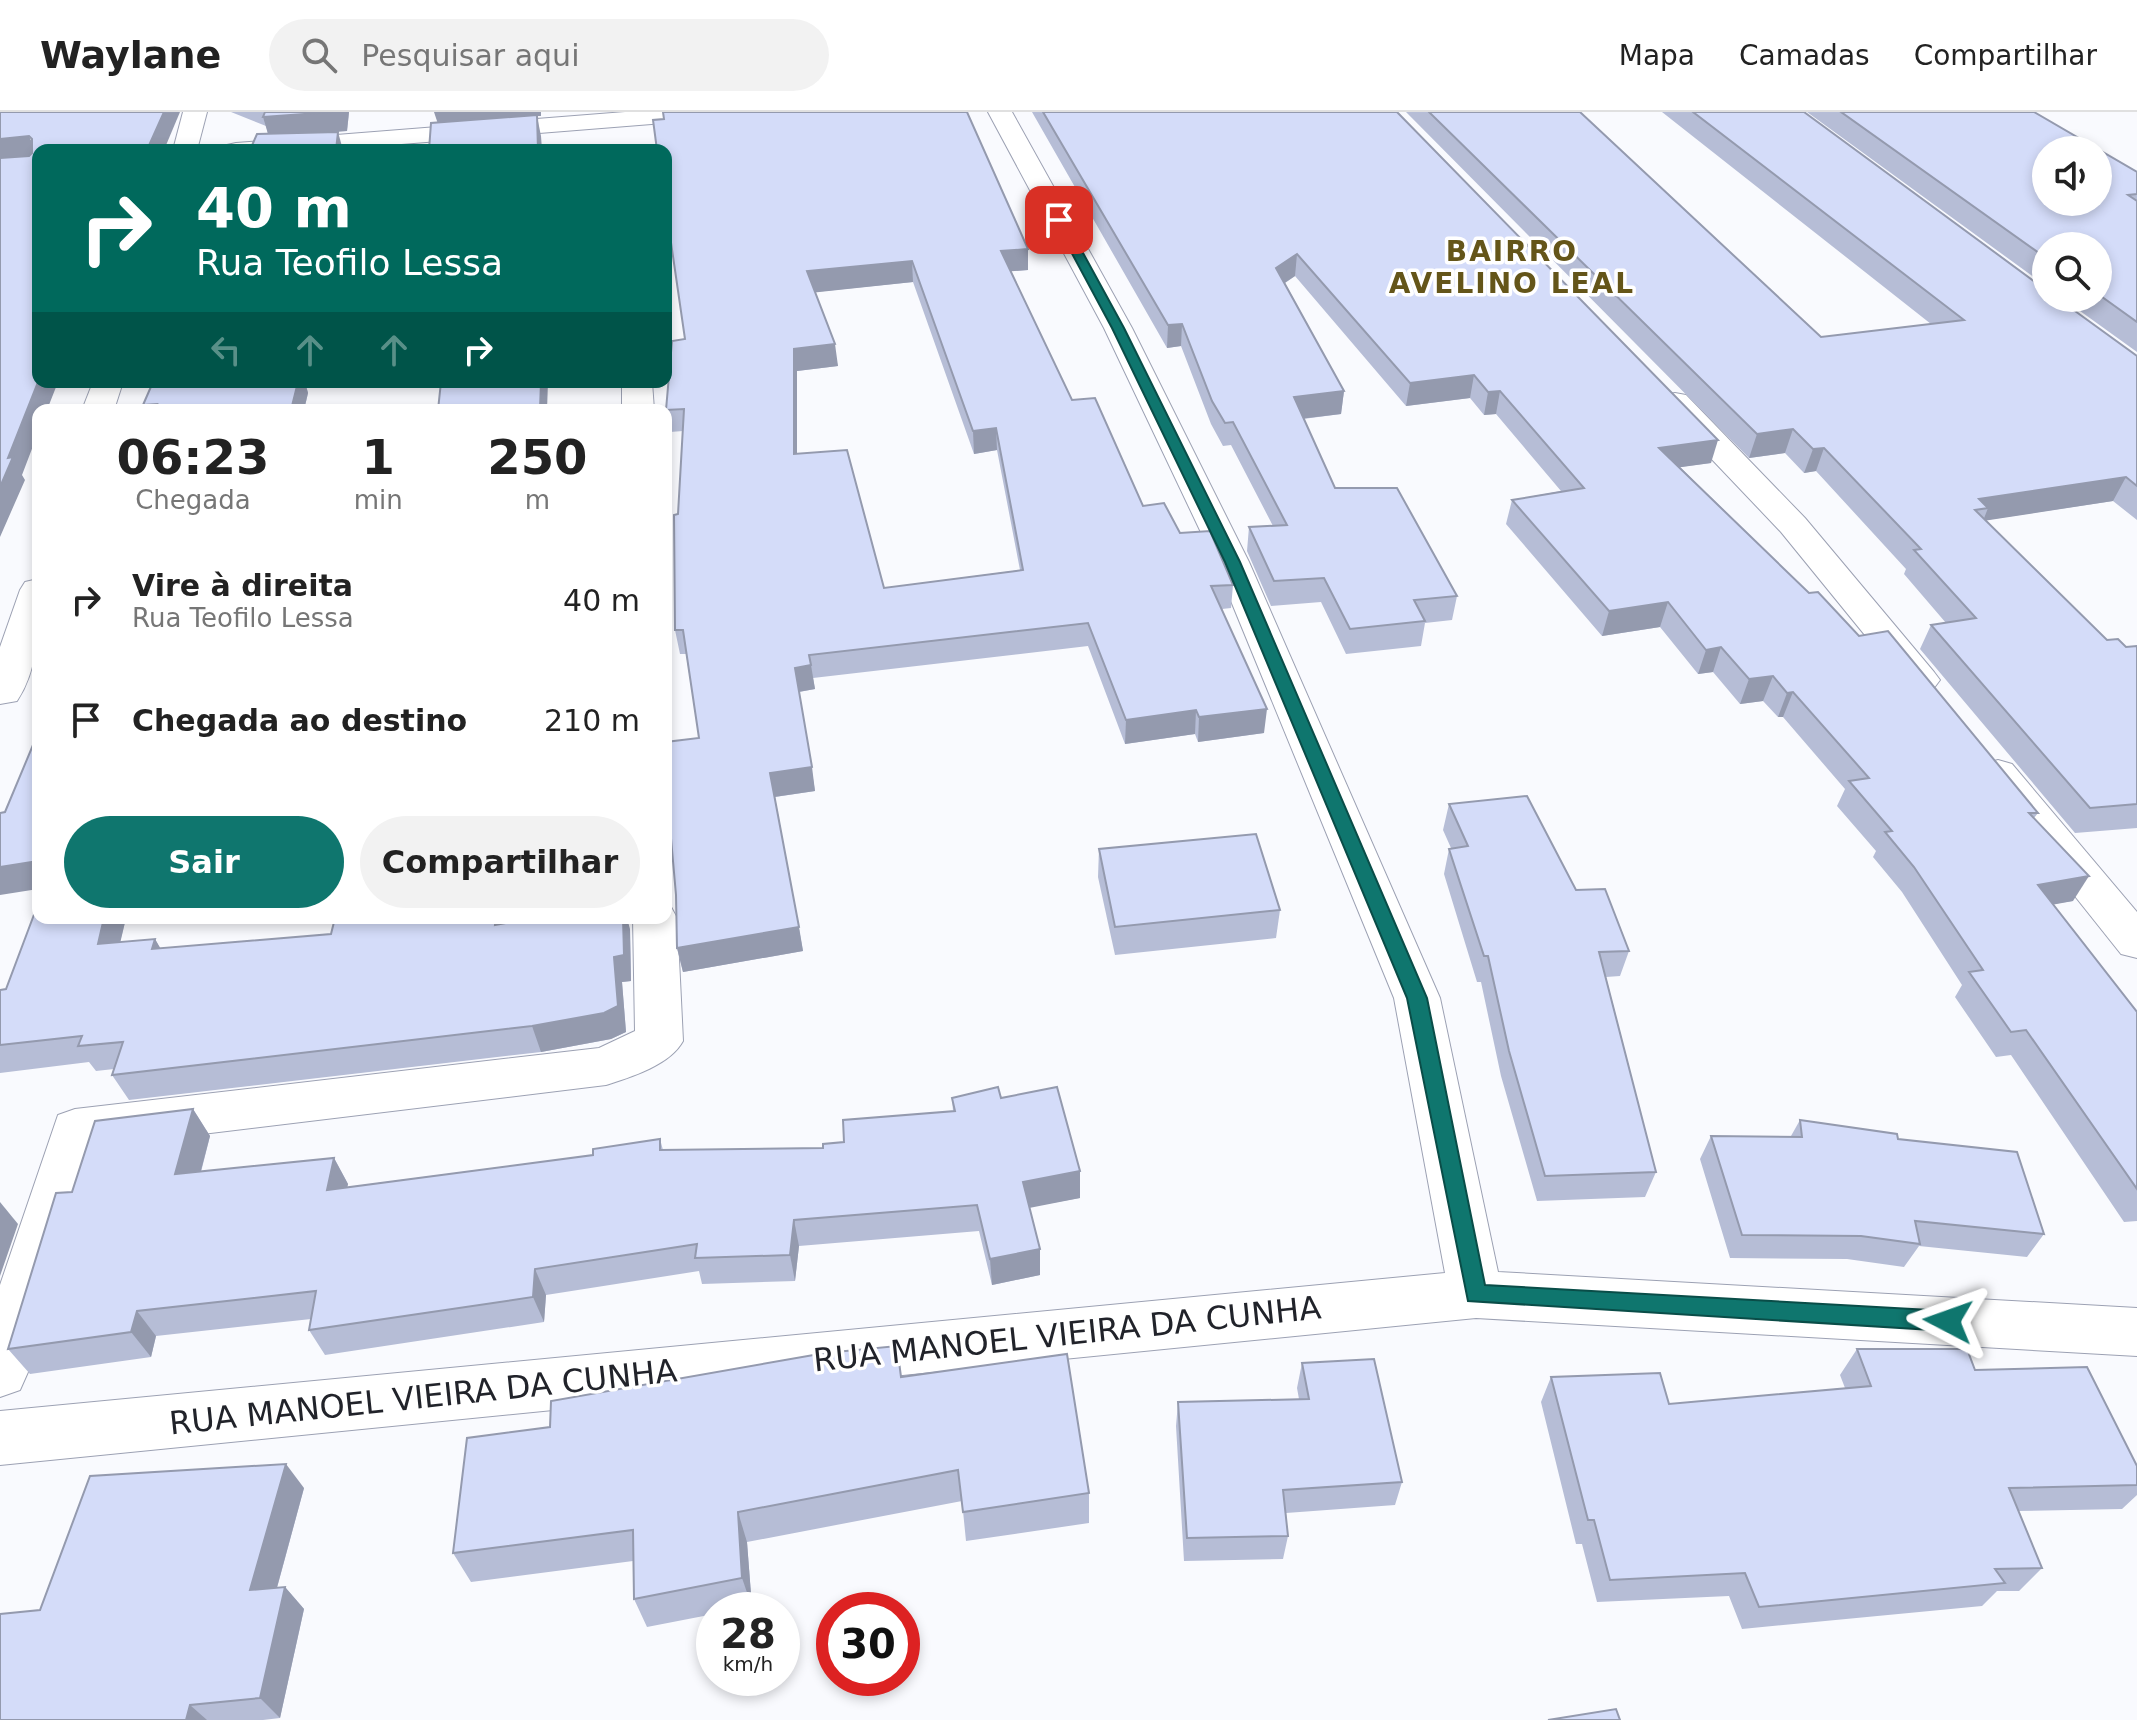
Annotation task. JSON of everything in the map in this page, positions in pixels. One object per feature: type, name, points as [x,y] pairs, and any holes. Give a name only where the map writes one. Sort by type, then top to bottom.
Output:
[{"type":"street","points":[[187,144],[195,112]]},
{"type":"street","points":[[301,144],[603,116],[714,112]]},
{"type":"street","points":[[1000,112],[1118,328],[1232,562],[1417,998],[1476,1294]]},
{"type":"street","points":[[603,116],[608,144]]},
{"type":"street","points":[[1658,384],[1793,525],[1945,709]]},
{"type":"street","points":[[3,693],[32,608]]},
{"type":"street","points":[[1975,746],[2137,942]]},
{"type":"street","points":[[0,1372],[75,1129],[606,1066],[659,1041],[655,924]]},
{"type":"street","name":"RUA MANOEL VIEIRA DA CUNHA","points":[[0,1438],[1476,1294],[2137,1332]]},
{"type":"building","points":[[0,112],[164,112],[150,144],[32,144],[29,136],[0,139]]},
{"type":"building","points":[[265,112],[332,112],[263,117]]},
{"type":"building","points":[[663,112],[967,112],[1028,249],[1001,251],[1072,400],[1095,398],[1143,506],[1164,503],[1180,533],[1210,531],[1233,585],[1211,586],[1267,709],[1199,717],[1196,710],[1126,720],[1088,623],[809,655],[811,665],[795,668],[812,767],[770,773],[799,927],[677,948],[672,850],[672,741],[699,738],[683,630],[675,630],[674,515],[678,514],[684,409],[672,410],[672,404],[667,404],[668,388],[672,388],[672,341],[685,339],[672,249],[672,144],[656,144],[653,120],[664,119]],"holes":[[[912,261],[973,431],[996,428],[1023,570],[884,588],[847,450],[794,454],[794,349],[835,344],[807,271]]]},
{"type":"building","points":[[1043,112],[1397,112],[1718,440],[1659,448],[1809,593],[1818,592],[1859,636],[1888,631],[2038,813],[2029,813],[2089,876],[2038,885],[2137,1012],[2137,1189],[2026,1030],[2011,1032],[1969,972],[1983,970],[1914,867],[1885,832],[1892,831],[1849,781],[1869,778],[1793,692],[1787,693],[1773,676],[1749,679],[1721,647],[1706,650],[1668,602],[1609,611],[1512,500],[1584,488],[1500,391],[1488,392],[1474,375],[1410,383],[1297,254],[1276,268],[1344,391],[1294,397],[1335,488],[1397,488],[1457,596],[1414,600],[1425,621],[1350,629],[1324,578],[1274,581],[1249,527],[1287,525],[1233,422],[1225,423],[1212,401],[1182,324],[1168,325]]},
{"type":"building","points":[[1429,112],[1580,112],[1821,337],[1964,320],[1693,112],[1804,112],[2032,280],[2032,312],[2076,312],[2137,356],[2137,486],[2126,477],[1979,499],[1988,508],[1975,510],[2107,640],[2118,639],[2126,647],[2137,646],[2137,804],[2090,808],[1931,625],[1976,618],[1914,550],[1921,549],[1824,448],[1813,449],[1793,429],[1757,434]]},
{"type":"building","points":[[1841,112],[2034,112],[2075,136],[2032,136],[2032,216],[2112,216],[2112,157],[2137,172],[2137,194],[2128,195],[2137,201],[2137,322],[2112,304],[2112,232],[2032,232],[2032,248]]},
{"type":"building","points":[[537,115],[538,144],[429,144],[431,123]]},
{"type":"building","points":[[338,132],[337,144],[253,144],[257,134]]},
{"type":"building","points":[[32,153],[32,388],[36,388],[0,487],[0,158],[29,156]]},
{"type":"building","points":[[150,388],[296,388],[292,404],[143,404]]},
{"type":"building","points":[[440,388],[541,388],[540,404],[439,404]]},
{"type":"building","points":[[32,747],[32,862],[0,867],[0,813],[5,812]]},
{"type":"building","points":[[1527,796],[1576,890],[1605,889],[1629,951],[1599,952],[1656,1172],[1545,1176],[1509,1051],[1488,956],[1484,956],[1449,849],[1468,846],[1449,804]]},
{"type":"building","points":[[1256,834],[1280,910],[1115,927],[1099,849]]},
{"type":"building","points":[[32,920],[32,924],[103,924],[98,944],[155,939],[152,949],[331,934],[334,924],[623,924],[624,955],[614,957],[618,1006],[604,1013],[532,1026],[112,1075],[123,1042],[78,1046],[82,1036],[0,1045],[0,990],[6,989]]},
{"type":"building","points":[[998,1087],[1001,1098],[1057,1087],[1080,1171],[1023,1182],[1040,1249],[990,1259],[977,1205],[794,1220],[790,1255],[695,1258],[697,1244],[535,1269],[533,1297],[309,1330],[316,1291],[137,1311],[131,1332],[8,1349],[56,1193],[72,1192],[95,1121],[193,1109],[175,1174],[334,1158],[327,1190],[593,1155],[593,1149],[660,1139],[660,1150],[823,1148],[823,1144],[844,1142],[843,1120],[955,1111],[952,1098]]},
{"type":"building","points":[[1800,1120],[1897,1134],[1898,1139],[2017,1152],[2044,1234],[1915,1221],[1920,1244],[1861,1236],[1742,1235],[1711,1136],[1802,1137]]},
{"type":"building","points":[[897,1346],[901,1377],[1067,1354],[1089,1493],[963,1512],[958,1470],[738,1512],[742,1578],[634,1599],[633,1530],[453,1553],[467,1438],[550,1427],[551,1401],[825,1353]]},
{"type":"building","points":[[1857,1349],[1967,1349],[1975,1370],[2087,1367],[2137,1466],[2137,1485],[2009,1488],[2042,1568],[1995,1569],[2005,1583],[1759,1607],[1745,1573],[1610,1580],[1594,1520],[1588,1520],[1551,1377],[1660,1373],[1669,1404],[1871,1386]]},
{"type":"building","points":[[1374,1359],[1402,1482],[1283,1490],[1288,1536],[1187,1538],[1178,1402],[1309,1399],[1302,1363]]},
{"type":"building","points":[[286,1464],[250,1590],[285,1587],[260,1698],[190,1705],[186,1720],[0,1720],[0,1614],[40,1610],[90,1476]]},
{"type":"building","points":[[1616,1709],[1620,1720],[1548,1720]]},
{"type":"district","name":"BAIRRO AVELINO LEAL","points":[[1512,267]]},
{"type":"route","points":[[1059,220],[1118,328],[1232,562],[1417,998],[1476,1294],[1948,1321]]}]
